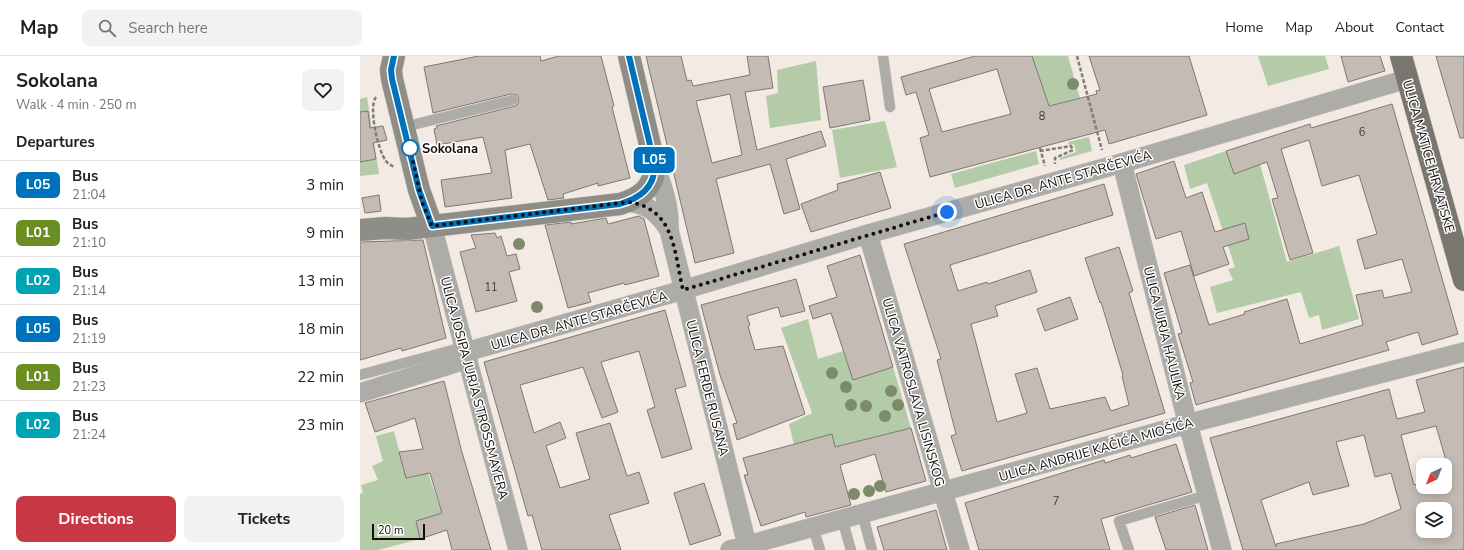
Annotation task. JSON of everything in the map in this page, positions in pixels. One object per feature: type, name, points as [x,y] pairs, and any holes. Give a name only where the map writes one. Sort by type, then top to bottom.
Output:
[{"type":"main road","points":[[394,56],[391,70],[392,79],[419,190],[432,226]]},
{"type":"main road","name":"ULICA FERDE RUSANA","points":[[629,56],[655,166]]},
{"type":"main road","name":"ULICA MATICE HRVATSKE","points":[[1401,56],[1464,280]]},
{"type":"main road","points":[[360,230],[385,228],[407,229],[628,202],[642,194],[651,185],[655,176],[655,166]]},
{"type":"main road","points":[[385,228],[399,220],[412,208],[419,190]]},
{"type":"street","name":"ULICA DR. ANTE STARČEVIĆA","points":[[360,392],[466,353],[868,234],[1122,163],[1407,79]]},
{"type":"street","name":"ULICA JURJA HAULIKA","points":[[1122,163],[1188,424],[1222,550]]},
{"type":"street","name":"ULICA FERDE RUSANA","points":[[655,166],[665,191],[668,206],[669,230],[738,548]]},
{"type":"street","name":"ULICA FERDE RUSANA","points":[[628,202],[648,206],[662,220],[669,230]]},
{"type":"street","name":"ULICA JOSIPA JURJA STROSSMAYERA","points":[[432,226],[518,550]]},
{"type":"street","name":"ULICA VATROSLAVA LISINSKOG","points":[[868,234],[960,550]]},
{"type":"street","name":"ULICA ANDRIJE KAČIĆA MIOŠIĆA","points":[[738,548],[1188,424],[1464,352]]},
{"type":"lane","points":[[883,56],[890,107]]},
{"type":"lane","points":[[404,127],[512,100]]},
{"type":"lane","points":[[360,375],[466,353]]},
{"type":"lane","points":[[1129,550],[1119,521],[1207,495]]},
{"type":"lane","points":[[862,513],[872,550]]},
{"type":"lane","points":[[842,519],[851,550]]},
{"type":"lane","points":[[813,527],[820,550]]},
{"type":"path","points":[[1077,56],[1102,151]]},
{"type":"path","points":[[1045,167],[1040,150],[1072,146],[1073,150],[1055,158],[1055,164]]},
{"type":"green space","points":[[1032,56],[1068,56],[1080,98],[1049,106]]},
{"type":"green space","points":[[1258,56],[1325,56],[1329,69],[1268,86]]},
{"type":"green space","points":[[816,61],[821,120],[770,128],[766,96],[778,93],[777,70]]},
{"type":"green space","points":[[367,97],[379,174],[360,176],[360,99]]},
{"type":"green space","points":[[885,121],[897,167],[840,178],[832,130]]},
{"type":"green space","points":[[1089,137],[1092,151],[1060,160],[1060,158],[1076,152],[1074,144],[1069,145],[1068,142]]},
{"type":"green space","points":[[1036,151],[1039,164],[955,188],[951,174]]},
{"type":"green space","points":[[1226,151],[1234,174],[1260,164],[1287,262],[1339,246],[1359,319],[1322,330],[1319,315],[1309,318],[1301,292],[1217,313],[1210,287],[1233,280],[1228,269],[1235,267],[1207,183],[1190,189],[1184,165]]},
{"type":"green space","points":[[808,319],[818,359],[843,351],[853,379],[893,367],[911,428],[835,447],[832,435],[794,445],[789,424],[812,413],[781,328]]},
{"type":"green space","points":[[394,431],[406,478],[428,473],[442,513],[420,539],[378,550],[360,550],[360,494],[363,493],[361,485],[378,480],[372,466],[383,461],[376,436]]},
{"type":"building","points":[[479,56],[540,56],[541,61],[559,56],[601,56],[630,178],[598,186],[598,183],[563,194],[564,198],[548,200],[530,144],[505,150],[512,198],[445,207],[441,180],[492,173],[483,137],[437,145],[434,129],[437,128],[436,126],[515,106],[518,104],[519,99],[517,95],[511,94],[433,113],[424,67]]},
{"type":"building","points":[[646,56],[681,56],[687,81],[691,80],[693,86],[750,75],[747,56],[768,56],[773,88],[745,92],[757,150],[821,131],[826,146],[786,159],[800,209],[784,214],[770,164],[716,179],[734,253],[695,263]],"holes":[[[730,94],[742,155],[712,163],[696,101]]]},
{"type":"building","points":[[975,56],[1032,56],[1049,106],[1097,94],[1096,91],[1100,90],[1089,56],[1189,56],[1207,115],[1109,144],[1105,130],[930,177],[920,138],[929,135],[916,92],[906,95],[901,77]],"holes":[[[997,69],[1011,114],[942,132],[929,89]]]},
{"type":"building","points":[[1341,56],[1380,56],[1385,71],[1348,82]]},
{"type":"building","points":[[1436,56],[1464,56],[1464,138],[1460,138]]},
{"type":"building","points":[[863,80],[870,120],[830,128],[823,87]]},
{"type":"building","points":[[1392,104],[1458,334],[1422,345],[1418,332],[1386,342],[1389,350],[1196,405],[1190,383],[1193,382],[1178,334],[1182,333],[1164,273],[1190,265],[1209,325],[1245,314],[1244,312],[1287,299],[1300,344],[1363,325],[1356,295],[1382,290],[1384,298],[1412,292],[1402,259],[1365,269],[1357,240],[1377,234],[1359,175],[1322,186],[1309,140],[1281,149],[1313,253],[1290,260],[1272,199],[1278,198],[1267,162],[1234,174],[1226,151],[1310,124],[1311,128]]},
{"type":"building","points":[[368,111],[370,128],[383,126],[387,140],[373,143],[376,159],[360,162],[360,112]]},
{"type":"building","points":[[1174,161],[1186,198],[1202,192],[1215,232],[1245,223],[1249,239],[1223,247],[1229,264],[1194,276],[1181,231],[1156,239],[1136,174]]},
{"type":"building","points":[[880,172],[891,208],[811,232],[801,204],[838,190],[837,184]]},
{"type":"building","points":[[1104,184],[1113,215],[950,265],[958,291],[987,282],[988,284],[1030,270],[1037,292],[995,306],[998,316],[971,324],[997,422],[1027,413],[1015,374],[1037,368],[1050,409],[1105,397],[1111,411],[1129,405],[1123,375],[1101,302],[1100,303],[1085,258],[1119,247],[1133,291],[1129,293],[1165,413],[962,471],[951,436],[956,434],[937,360],[941,359],[904,244]]},
{"type":"building","points":[[379,195],[381,211],[365,213],[362,198]]},
{"type":"building","points":[[639,216],[644,219],[659,276],[625,285],[624,283],[588,293],[591,302],[568,308],[545,225],[571,222],[571,224],[606,218],[608,224]]},
{"type":"building","points":[[495,233],[497,238],[501,236],[507,256],[516,254],[520,269],[509,272],[517,301],[476,312],[460,252],[476,248],[471,235]]},
{"type":"building","points":[[423,240],[446,338],[402,351],[401,348],[360,360],[360,242]]},
{"type":"building","points":[[860,255],[893,367],[853,380],[831,313],[813,319],[809,306],[837,297],[827,266]]},
{"type":"building","points":[[796,279],[805,311],[781,317],[778,307],[747,316],[750,325],[748,326],[755,350],[783,346],[805,414],[737,440],[733,424],[737,423],[720,375],[701,305]]},
{"type":"building","points":[[1070,297],[1078,319],[1045,331],[1037,309]]},
{"type":"building","points":[[665,310],[686,386],[675,389],[692,449],[662,458],[647,410],[655,407],[639,351],[601,362],[618,412],[602,418],[583,367],[520,385],[534,433],[560,422],[566,438],[546,446],[560,488],[590,479],[576,433],[610,423],[627,476],[639,472],[649,503],[609,515],[621,550],[542,550],[532,515],[528,516],[484,362]]},
{"type":"building","points":[[1464,367],[1464,550],[1243,550],[1210,438],[1389,389],[1397,419],[1425,412],[1416,380]],"holes":[[[1364,435],[1375,477],[1391,473],[1401,509],[1364,524],[1276,544],[1276,547],[1261,500],[1309,482],[1313,495],[1349,486],[1336,442]]]},
{"type":"building","points":[[444,381],[461,449],[491,550],[452,550],[447,530],[420,539],[416,521],[442,513],[430,473],[406,478],[399,452],[423,449],[415,418],[375,432],[365,403]]},
{"type":"building","points":[[911,428],[926,481],[886,492],[875,454],[840,465],[851,505],[806,517],[805,512],[761,526],[744,475],[748,475],[743,458],[832,434],[835,447]]},
{"type":"building","points":[[1176,444],[1192,492],[1101,519],[1110,550],[979,550],[965,503],[1104,460],[1105,463],[1130,455],[1131,458]]},
{"type":"building","points":[[704,483],[721,535],[690,545],[674,493]]},
{"type":"building","points":[[1195,505],[1208,550],[1166,550],[1155,517]]},
{"type":"building","points":[[936,510],[947,550],[884,550],[877,527]]},
{"type":"bus line","name":"L05","points":[[394,56],[391,70],[392,79],[422,202],[432,226],[620,204],[636,198],[647,190],[655,176],[655,166],[629,56]]},
{"type":"place","name":"Sokolana","points":[[410,148]]},
{"type":"route","points":[[410,148],[422,202],[432,226],[628,202],[639,203],[648,206],[656,213],[669,230],[683,290],[868,234],[947,212]]}]
